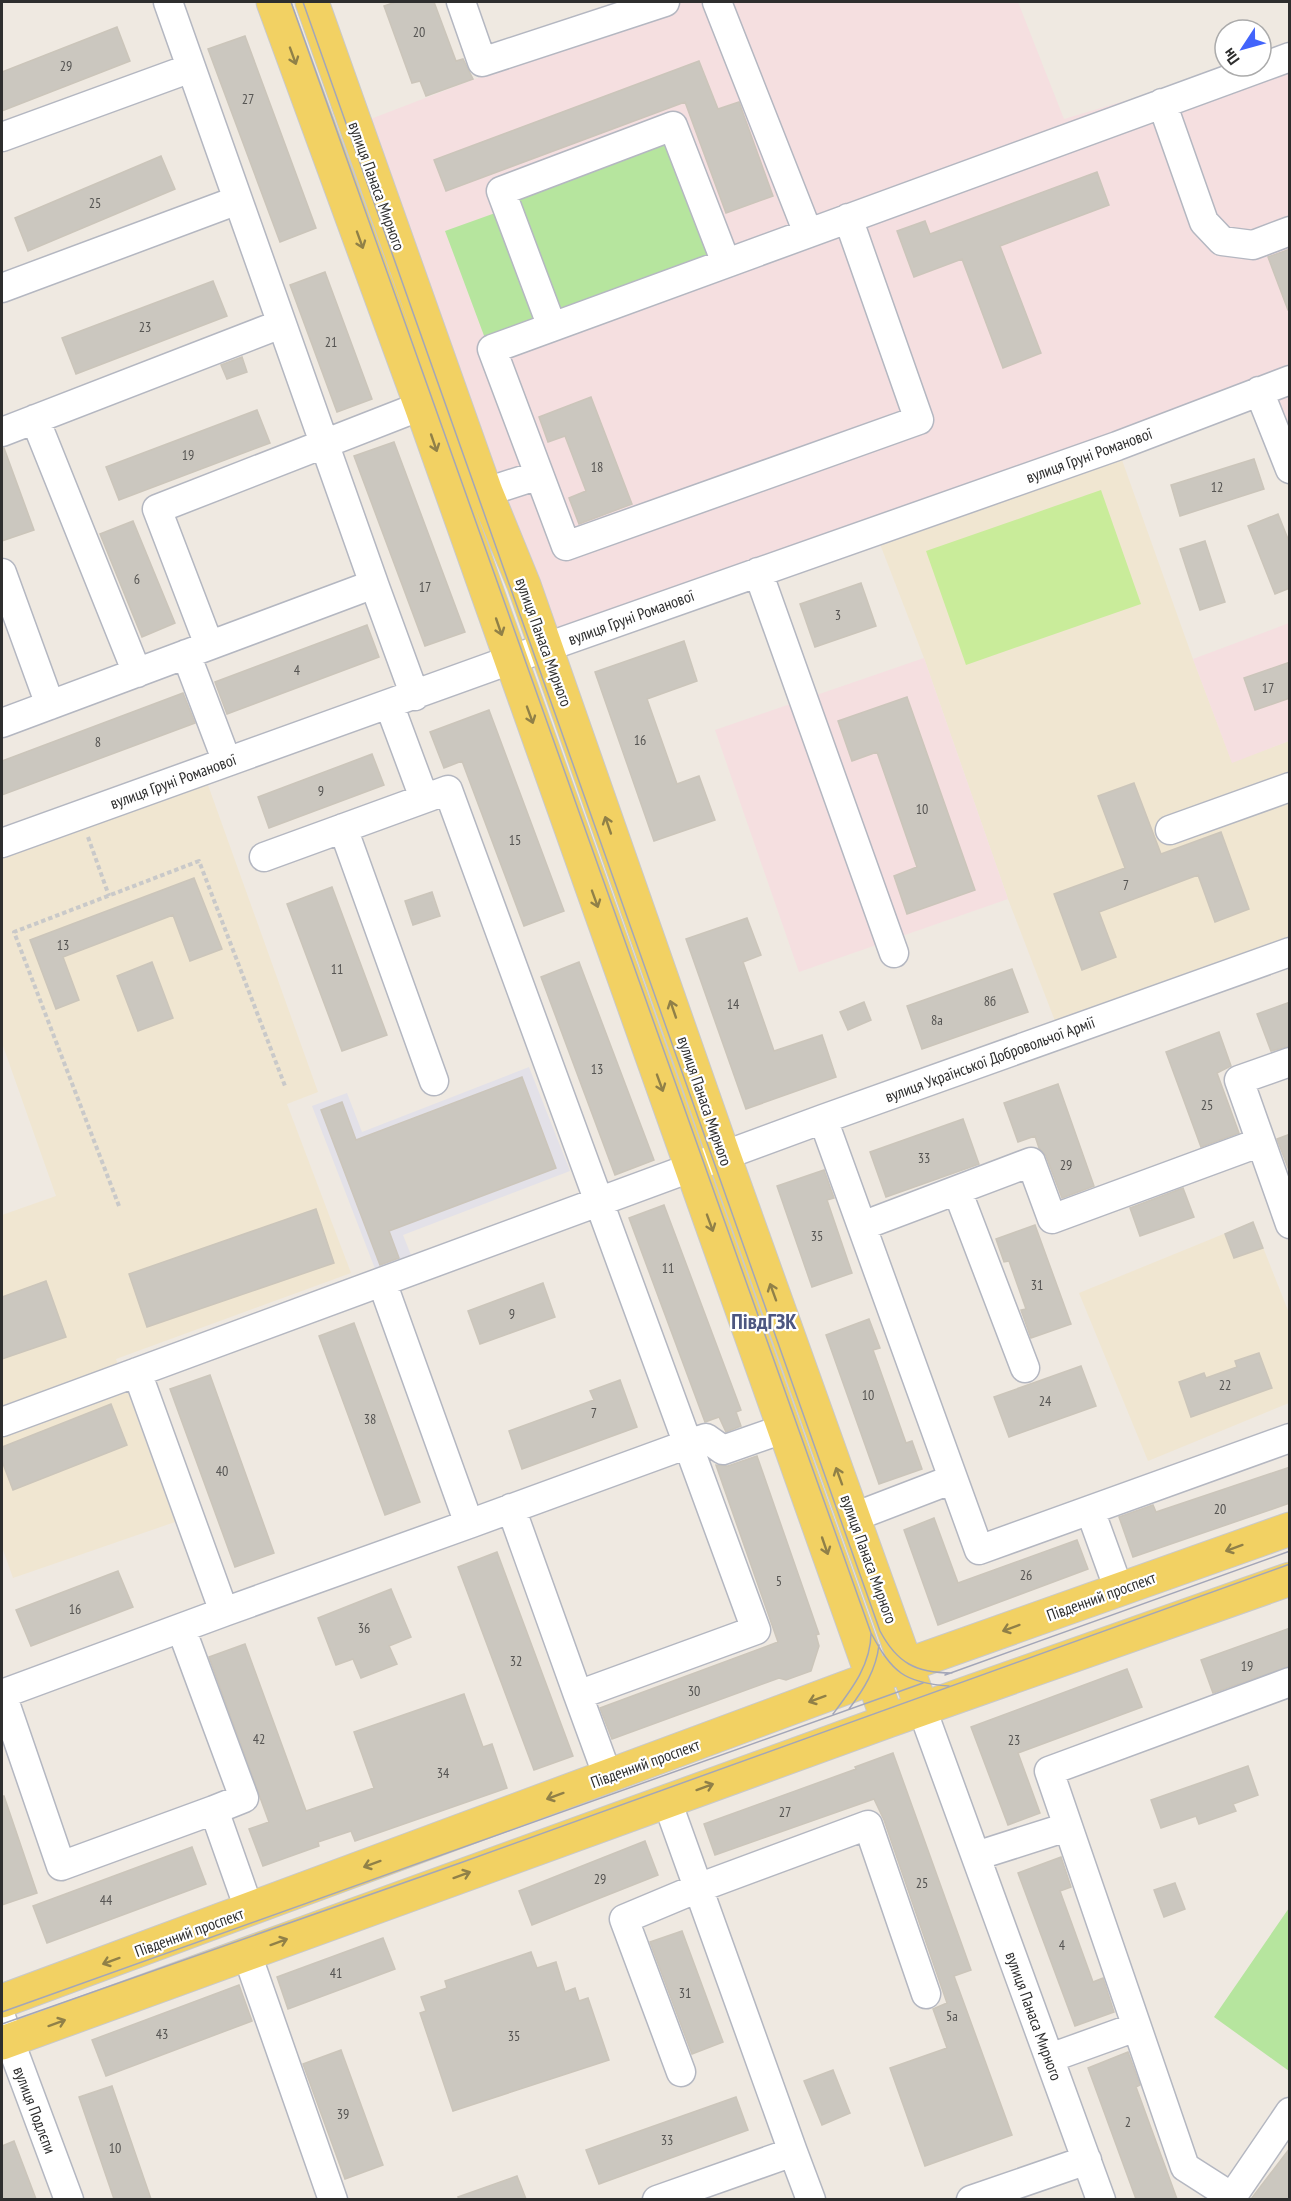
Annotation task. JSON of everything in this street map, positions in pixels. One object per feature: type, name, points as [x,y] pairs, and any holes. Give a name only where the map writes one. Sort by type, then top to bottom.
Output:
[{"type":"main road","name":"вулиця Панаса Мирного","points":[[273,2],[421,406],[888,1721]]},
{"type":"main road","name":"вулиця Панаса Мирного","points":[[312,2],[486,492],[524,585],[724,1155],[922,1708]]},
{"type":"main road","name":"Південний проспект","points":[[2,2001],[907,1665],[1290,1529]]},
{"type":"main road","points":[[4,2034],[247,1954],[922,1708],[1290,1579]]},
{"type":"street","points":[[168,2],[374,584],[424,798]]},
{"type":"street","points":[[461,2],[482,62],[664,2]]},
{"type":"street","points":[[717,2],[808,233]]},
{"type":"street","points":[[848,218],[919,420],[566,546],[492,349],[848,218],[1162,103],[1290,57]]},
{"type":"street","points":[[2,137],[191,68]]},
{"type":"street","points":[[1162,103],[1204,222],[1222,241],[1253,245],[1290,231]]},
{"type":"street","points":[[552,327],[501,191],[673,126],[726,263]]},
{"type":"street","points":[[2,288],[237,200]]},
{"type":"street","points":[[2,432],[281,324]]},
{"type":"street","name":"вулиця Груні Романової","points":[[2,843],[510,660],[1117,446],[1290,380]]},
{"type":"street","points":[[1259,391],[1290,469]]},
{"type":"street","points":[[227,762],[198,650],[157,509],[421,406]]},
{"type":"street","points":[[35,419],[137,673]]},
{"type":"street","points":[[486,492],[539,475]]},
{"type":"street","points":[[758,572],[894,953]]},
{"type":"street","points":[[2,573],[50,705]]},
{"type":"street","points":[[2,723],[374,584]]},
{"type":"street","points":[[1170,830],[1290,786]]},
{"type":"street","points":[[264,857],[448,790],[756,1630],[578,1695]]},
{"type":"street","points":[[343,828],[434,1080]]},
{"type":"street","name":"вулиця Української Добровольчої Армії","points":[[2,1422],[724,1155],[1290,952]]},
{"type":"street","points":[[1290,1062],[1239,1080],[1290,1224]]},
{"type":"street","points":[[823,1119],[979,1550],[1290,1438]]},
{"type":"street","points":[[862,1226],[1031,1162],[1052,1219],[1261,1142]]},
{"type":"street","points":[[957,1190],[1025,1368]]},
{"type":"street","points":[[382,1282],[469,1524]]},
{"type":"street","points":[[137,1372],[224,1612]]},
{"type":"street","points":[[181,1628],[244,1798],[62,1866],[2,1694],[224,1612],[688,1444],[706,1438],[723,1450],[783,1429]]},
{"type":"street","points":[[854,1517],[953,1479]]},
{"type":"street","points":[[511,1508],[608,1777]]},
{"type":"street","points":[[1090,1510],[1119,1590]]},
{"type":"street","points":[[1290,1682],[1048,1771],[1185,2167],[1232,2197],[1290,2112]]},
{"type":"street","name":"вулиця Панаса Мирного","points":[[922,1708],[1101,2199]]},
{"type":"street","points":[[667,1801],[811,2199]]},
{"type":"street","points":[[214,1810],[249,1909]]},
{"type":"street","points":[[681,2072],[624,1918],[868,1825],[926,1994]]},
{"type":"street","points":[[976,1856],[1067,1827]]},
{"type":"street","points":[[247,1954],[333,2199]]},
{"type":"street","points":[[1050,2058],[1136,2027]]},
{"type":"street","name":"вулиця Подлєпи","points":[[4,2034],[69,2199]]},
{"type":"street","points":[[657,2199],[793,2152]]},
{"type":"street","points":[[971,2199],[1087,2160]]},
{"type":"path","points":[[81,814],[109,896]]},
{"type":"path","points":[[118,1206],[14,932],[199,861],[285,1086]]},
{"type":"shaded area","points":[[675,2],[1018,2],[1064,119],[1213,75],[1213,78],[1273,78],[1273,57],[1289,52],[1289,469],[1260,392],[546,648],[355,125]]},
{"type":"shaded area","points":[[1117,446],[1232,762],[1289,741],[1289,952],[1060,1034],[1008,899],[924,658],[875,531]]},
{"type":"shaded area","points":[[1289,623],[1289,741],[1232,763],[1193,659]]},
{"type":"shaded area","points":[[924,658],[1008,899],[799,972],[715,730]]},
{"type":"shaded area","points":[[203,771],[318,1092],[287,1104],[351,1273],[116,1359],[175,1522],[13,1578],[2,1547],[2,1215],[56,1196],[2,1043],[2,843]]},
{"type":"shaded area","points":[[529,1067],[570,1171],[403,1235],[415,1265],[379,1279],[312,1106],[347,1093],[362,1132]]},
{"type":"shaded area","points":[[1253,1222],[1289,1313],[1289,1403],[1148,1461],[1079,1293]]},
{"type":"green space","points":[[668,141],[713,254],[558,315],[513,201]]},
{"type":"green space","points":[[498,212],[538,321],[486,341],[445,231]]},
{"type":"green space","points":[[1101,490],[1141,604],[966,665],[926,551]]},
{"type":"green space","points":[[1289,1908],[1289,2071],[1214,2017]]},
{"type":"building","points":[[396,2],[434,2],[456,61],[463,59],[473,79],[426,96],[420,81],[412,83],[384,6]]},
{"type":"building","points":[[117,27],[130,61],[2,111],[2,72]]},
{"type":"building","points":[[245,36],[316,228],[280,242],[208,49]]},
{"type":"building","points":[[699,61],[718,109],[739,102],[773,196],[726,213],[685,102],[446,191],[434,160]]},
{"type":"building","points":[[161,156],[175,189],[28,251],[15,218]]},
{"type":"building","points":[[1097,172],[1109,205],[1000,246],[1041,353],[1003,368],[962,259],[914,277],[897,231],[925,221],[930,234]]},
{"type":"building","points":[[1290,249],[1290,310],[1288,310],[1268,257]]},
{"type":"building","points":[[325,272],[372,399],[337,412],[290,285]]},
{"type":"building","points":[[213,281],[227,316],[76,374],[62,338]]},
{"type":"building","points":[[242,357],[247,372],[227,379],[221,365]]},
{"type":"building","points":[[591,397],[632,504],[579,524],[569,498],[586,491],[565,436],[548,442],[539,417]]},
{"type":"building","points":[[257,410],[270,443],[119,500],[106,467]]},
{"type":"building","points":[[394,442],[465,632],[425,646],[354,456]]},
{"type":"building","points":[[2,448],[4,448],[34,530],[2,541]]},
{"type":"building","points":[[1254,459],[1264,489],[1180,516],[1171,485]]},
{"type":"building","points":[[1278,514],[1290,544],[1290,588],[1275,594],[1248,526]]},
{"type":"building","points":[[133,521],[175,623],[142,637],[100,534]]},
{"type":"building","points":[[1205,541],[1225,602],[1200,610],[1180,549]]},
{"type":"building","points":[[861,583],[876,626],[815,647],[800,604]]},
{"type":"building","points":[[367,625],[379,657],[227,714],[215,682]]},
{"type":"building","points":[[684,641],[697,681],[647,699],[677,784],[699,776],[715,820],[654,841],[595,672]]},
{"type":"building","points":[[1290,662],[1290,698],[1255,710],[1244,678]]},
{"type":"building","points":[[183,693],[195,723],[2,795],[2,761]]},
{"type":"building","points":[[907,697],[975,890],[907,914],[894,876],[917,867],[877,752],[852,761],[838,721]]},
{"type":"building","points":[[489,710],[564,911],[524,926],[462,761],[444,768],[430,732]]},
{"type":"building","points":[[372,754],[384,785],[269,828],[258,797]]},
{"type":"building","points":[[1134,783],[1161,854],[1221,832],[1249,909],[1215,922],[1198,875],[1099,912],[1116,957],[1082,970],[1054,894],[1125,868],[1098,796]]},
{"type":"building","points":[[194,878],[222,949],[190,961],[173,915],[63,957],[79,1000],[56,1009],[30,940]]},
{"type":"building","points":[[332,887],[387,1035],[342,1051],[287,904]]},
{"type":"building","points":[[432,892],[440,916],[413,925],[405,901]]},
{"type":"building","points":[[747,918],[761,955],[743,962],[774,1051],[822,1035],[836,1077],[746,1109],[686,939]]},
{"type":"building","points":[[152,962],[173,1018],[138,1031],[117,976]]},
{"type":"building","points":[[579,962],[654,1160],[615,1175],[541,977]]},
{"type":"building","points":[[1012,969],[1028,1012],[922,1049],[907,1006]]},
{"type":"building","points":[[864,1002],[871,1020],[848,1030],[840,1012]]},
{"type":"building","points":[[1290,1002],[1290,1046],[1271,1051],[1257,1014]]},
{"type":"building","points":[[1219,1032],[1231,1066],[1217,1073],[1239,1133],[1201,1147],[1166,1052]]},
{"type":"building","points":[[522,1077],[556,1168],[389,1231],[399,1258],[380,1265],[321,1110],[342,1102],[356,1140]]},
{"type":"building","points":[[1058,1084],[1094,1186],[1062,1198],[1046,1156],[1039,1148],[1035,1136],[1018,1142],[1004,1103]]},
{"type":"building","points":[[963,1119],[979,1164],[886,1197],[870,1152]]},
{"type":"building","points":[[1290,1134],[1290,1173],[1277,1139]]},
{"type":"building","points":[[824,1170],[834,1198],[827,1200],[852,1273],[812,1287],[777,1186]]},
{"type":"building","points":[[1183,1188],[1194,1217],[1140,1236],[1130,1208]]},
{"type":"building","points":[[664,1205],[741,1410],[736,1412],[741,1426],[726,1432],[719,1417],[705,1422],[629,1218]]},
{"type":"building","points":[[316,1209],[334,1263],[147,1327],[129,1274]]},
{"type":"building","points":[[1253,1222],[1263,1248],[1234,1258],[1225,1234]]},
{"type":"building","points":[[1035,1225],[1071,1324],[1031,1338],[1021,1310],[1026,1309],[1009,1261],[1004,1262],[996,1239]]},
{"type":"building","points":[[46,1281],[66,1337],[2,1359],[2,1297]]},
{"type":"building","points":[[543,1283],[555,1317],[480,1344],[468,1311]]},
{"type":"building","points":[[869,1319],[880,1348],[873,1350],[906,1443],[912,1441],[922,1469],[879,1484],[826,1335]]},
{"type":"building","points":[[354,1323],[420,1502],[385,1515],[319,1336]]},
{"type":"building","points":[[1259,1353],[1272,1388],[1191,1417],[1179,1382],[1204,1373],[1206,1378],[1237,1367],[1235,1361]]},
{"type":"building","points":[[1081,1366],[1096,1406],[1009,1437],[994,1397]]},
{"type":"building","points":[[210,1375],[274,1553],[235,1567],[170,1389]]},
{"type":"building","points":[[620,1380],[637,1427],[522,1469],[509,1431],[594,1400],[590,1391]]},
{"type":"building","points":[[111,1404],[127,1445],[13,1490],[2,1461],[2,1447]]},
{"type":"building","points":[[757,1456],[819,1634],[816,1635],[819,1646],[811,1671],[786,1680],[779,1678],[612,1739],[600,1708],[778,1642],[716,1465],[728,1466]]},
{"type":"building","points":[[1290,1467],[1290,1503],[1133,1557],[1119,1517],[1153,1505],[1156,1512]]},
{"type":"building","points":[[934,1518],[958,1583],[1077,1540],[1088,1569],[938,1625],[904,1530]]},
{"type":"building","points":[[497,1552],[573,1756],[534,1770],[458,1567]]},
{"type":"building","points":[[118,1571],[133,1607],[31,1646],[16,1610]]},
{"type":"building","points":[[391,1589],[411,1637],[389,1646],[397,1664],[361,1678],[353,1659],[336,1665],[318,1618]]},
{"type":"building","points":[[1290,1628],[1290,1666],[1213,1693],[1201,1660]]},
{"type":"building","points":[[245,1644],[306,1811],[374,1788],[354,1732],[464,1694],[483,1747],[492,1744],[507,1788],[355,1841],[351,1831],[318,1842],[319,1846],[263,1866],[249,1829],[269,1822],[209,1657]]},
{"type":"building","points":[[1127,1669],[1142,1707],[1018,1753],[1040,1813],[1008,1825],[971,1727]]},
{"type":"building","points":[[893,1753],[971,1970],[954,1976],[1012,2135],[925,2166],[890,2068],[947,2048],[933,2009],[947,2003],[884,1820],[874,1799],[715,1855],[704,1824],[856,1769],[855,1767]]},
{"type":"building","points":[[1248,1766],[1258,1795],[1233,1804],[1236,1811],[1199,1824],[1196,1816],[1161,1828],[1151,1800]]},
{"type":"building","points":[[2,1796],[4,1796],[37,1893],[2,1905]]},
{"type":"building","points":[[645,1841],[658,1875],[532,1925],[519,1891]]},
{"type":"building","points":[[192,1847],[206,1884],[47,1943],[33,1906]]},
{"type":"building","points":[[1061,1857],[1071,1887],[1060,1891],[1093,1982],[1103,1978],[1114,2012],[1075,2026],[1018,1873]]},
{"type":"building","points":[[1175,1883],[1185,1909],[1164,1917],[1154,1890]]},
{"type":"building","points":[[682,1931],[723,2042],[692,2054],[650,1942]]},
{"type":"building","points":[[383,1938],[395,1969],[288,2009],[277,1977]]},
{"type":"building","points":[[531,1952],[537,1968],[556,1962],[565,1992],[575,1988],[579,2001],[588,1998],[609,2060],[453,2111],[420,2013],[426,2011],[421,1997],[447,1988],[445,1981]]},
{"type":"building","points":[[239,1985],[252,2021],[106,2076],[92,2040]]},
{"type":"building","points":[[341,2050],[383,2165],[345,2179],[303,2064]]},
{"type":"building","points":[[1128,2052],[1140,2085],[1136,2087],[1177,2199],[1136,2199],[1088,2068]]},
{"type":"building","points":[[833,2070],[850,2113],[822,2125],[804,2081]]},
{"type":"building","points":[[112,2086],[151,2199],[114,2199],[79,2097]]},
{"type":"building","points":[[736,2097],[748,2130],[599,2184],[586,2150]]},
{"type":"building","points":[[14,2141],[36,2199],[2,2199],[2,2146]]},
{"type":"building","points":[[1290,2148],[1290,2199],[1251,2199]]},
{"type":"building","points":[[517,2176],[526,2199],[459,2199],[458,2197]]},
{"type":"tram line","points":[[291,2],[871,1633],[886,1657],[901,1673],[921,1682],[949,1686]]},
{"type":"tram line","points":[[303,2],[880,1631],[893,1651],[909,1664],[928,1671],[952,1673]]},
{"type":"tram line","points":[[945,1675],[1290,1551]]},
{"type":"tram line","points":[[2,2024],[460,1863],[1290,1564]]},
{"type":"tram line","points":[[833,1714],[864,1666],[868,1656],[871,1633]]},
{"type":"tram line","points":[[849,1709],[868,1679],[879,1645]]},
{"type":"tram line","points":[[2,2012],[923,1683]]},
{"type":"district","name":"ПівдГЗК","points":[[764,1321]]}]
